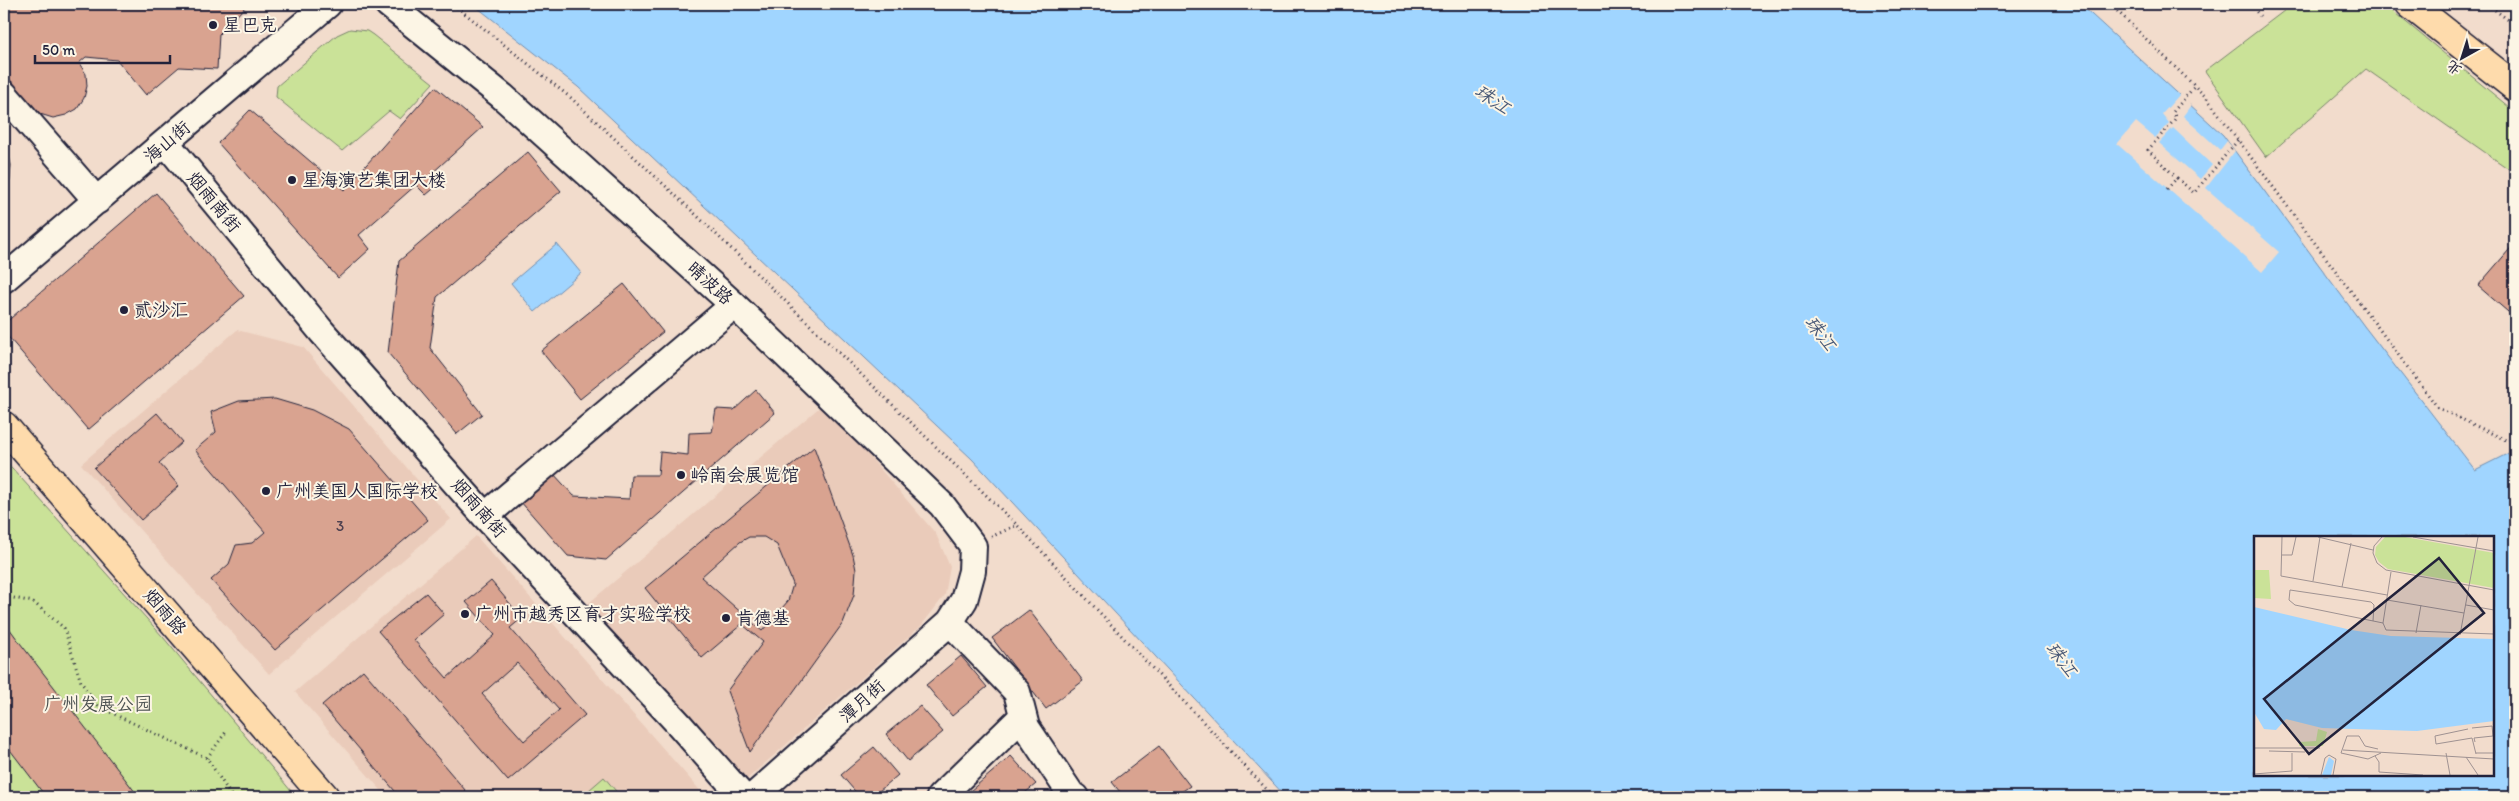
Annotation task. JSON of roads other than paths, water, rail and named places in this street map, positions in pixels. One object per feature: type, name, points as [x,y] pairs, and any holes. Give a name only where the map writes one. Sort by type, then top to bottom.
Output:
[{"type":"main road","points":[[2410,4],[2515,87]]},
{"type":"main road","points":[[2439,4],[2515,64]]},
{"type":"main road","name":"烟雨路","points":[[4,426],[325,797]]},
{"type":"street","name":"海山街","points":[[4,279],[328,4]]},
{"type":"street","name":"晴波路","points":[[388,4],[502,96],[734,305],[942,505],[973,546],[972,571],[964,600]]},
{"type":"street","points":[[4,94],[97,201]]},
{"type":"street","name":"烟雨南街","points":[[166,143],[322,332],[485,516],[678,723],[742,797]]},
{"type":"street","points":[[485,516],[734,305]]},
{"type":"street","name":"潭月街","points":[[753,797],[950,622],[964,600]]},
{"type":"street","points":[[950,622],[1017,692],[1026,727],[1051,766],[1076,797]]},
{"type":"street","points":[[940,797],[1022,717]]},
{"type":"water","name":"珠江","points":[[473,4],[2080,4],[2223,135],[2364,326],[2475,470],[2515,450],[2515,797],[1286,797],[972,459],[578,87]]},
{"type":"water","points":[[557,244],[581,273],[535,312],[511,283]]},
{"type":"place","name":"星巴克","points":[[213,25]]},
{"type":"place","name":"星海演艺集团大楼","points":[[292,180]]},
{"type":"place","name":"贰沙汇","points":[[124,310]]},
{"type":"place","name":"岭南会展览馆","points":[[681,475]]},
{"type":"place","name":"广州美国人国际学校","points":[[266,491]]},
{"type":"place","name":"广州市越秀区育才实验学校","points":[[465,614]]},
{"type":"place","name":"肯德基","points":[[726,618]]},
{"type":"park label","name":"广州发展公园","points":[[98,704]]}]
